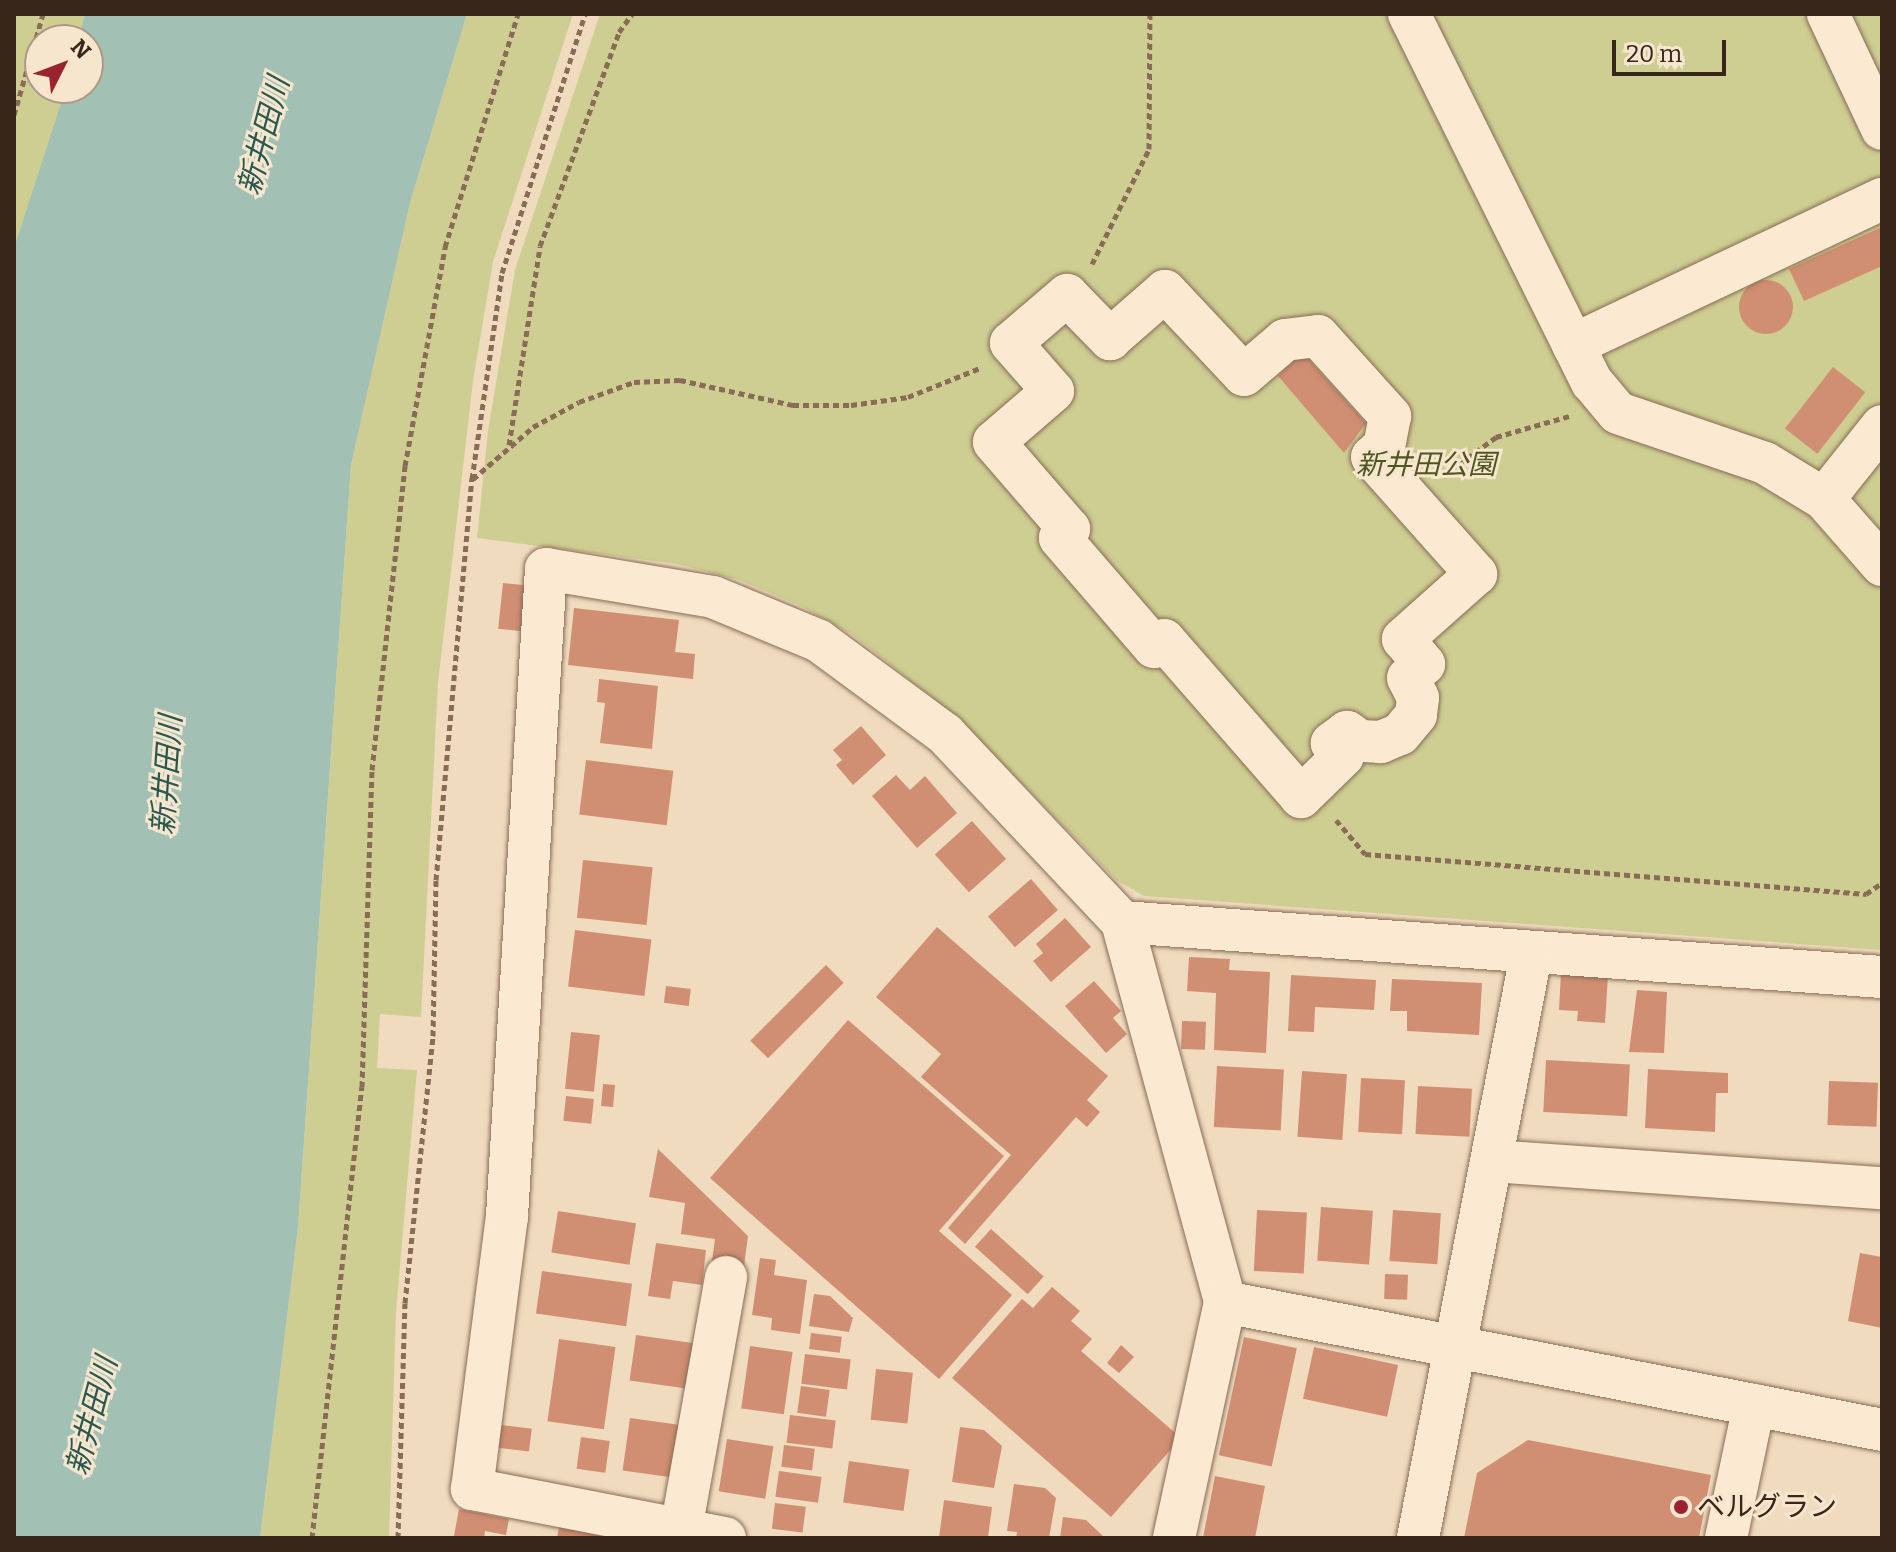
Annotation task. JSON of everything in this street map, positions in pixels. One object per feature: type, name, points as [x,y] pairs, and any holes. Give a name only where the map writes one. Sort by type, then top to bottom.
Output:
[{"type":"street","points":[[1409,14],[1592,382],[1618,413],[1765,463],[1824,499],[1882,565]]},
{"type":"street","points":[[1828,14],[1882,129]]},
{"type":"street","points":[[1573,345],[1882,199]]},
{"type":"street","points":[[1165,291],[1244,375],[1285,340],[1318,336],[1390,416],[1384,446],[1372,457],[1476,574],[1403,639],[1424,664],[1408,678],[1418,698],[1416,715],[1400,734],[1381,742],[1360,741],[1347,732],[1332,743],[1343,756],[1311,791],[1301,797],[1164,640],[1154,647],[1060,538],[1069,529],[994,442],[1053,391],[1011,343],[1067,295],[1110,339],[1165,291]]},
{"type":"street","points":[[1824,499],[1882,426]]},
{"type":"street","points":[[725,1538],[472,1489],[507,1216],[546,569],[713,597],[819,641],[945,734],[1122,922],[1225,1302],[1174,1538]]},
{"type":"street","points":[[1122,922],[1531,955],[1882,977]]},
{"type":"street","points":[[1418,1538],[1531,955]]},
{"type":"street","points":[[1492,1161],[1882,1188]]},
{"type":"street","points":[[681,1530],[726,1277]]},
{"type":"street","points":[[1225,1302],[1882,1430]]},
{"type":"street","points":[[1726,1538],[1754,1405]]},
{"type":"path","points":[[14,115],[43,14]]},
{"type":"path","points":[[312,1538],[362,1087],[372,770],[405,466],[445,247],[518,14]]},
{"type":"path","points":[[398,1538],[405,1303],[433,1036],[436,880],[472,479],[502,273],[585,14]]},
{"type":"path","points":[[509,446],[540,246],[619,32],[632,14]]},
{"type":"path","points":[[1067,295],[1086,275],[1149,149],[1150,14]]},
{"type":"path","points":[[472,479],[509,446],[579,402],[634,382],[680,380],[793,405],[851,405],[908,397],[971,375],[1011,343]]},
{"type":"path","points":[[1413,504],[1496,437],[1555,417],[1618,413]]},
{"type":"path","points":[[1311,791],[1365,854],[1866,894],[1882,883]]},
{"type":"green space","points":[[14,14],[85,14],[82,24],[24,24],[24,104],[62,104],[14,288]]},
{"type":"green space","points":[[467,14],[573,14],[493,262],[473,381],[438,683],[421,1017],[380,1014],[377,1068],[417,1070],[396,1312],[389,1538],[260,1538],[298,1227],[351,465],[410,203]]},
{"type":"green space","name":"新井田公園","points":[[600,14],[1882,14],[1882,950],[1144,896],[1116,880],[959,719],[853,635],[801,606],[739,580],[677,564],[477,538],[488,431],[515,270]]},
{"type":"water","name":"新井田川","points":[[85,14],[467,14],[410,203],[351,465],[298,1227],[260,1538],[14,1538],[16,242],[61,104],[104,104],[104,24],[82,24]]},
{"type":"building","points":[[1882,227],[1882,266],[1804,301],[1789,269]]},
{"type":"building","points":[[1766,280],[1785,288],[1793,307],[1785,326],[1766,334],[1747,326],[1739,307],[1747,288]]},
{"type":"building","points":[[1302,352],[1366,423],[1344,453],[1278,376]]},
{"type":"building","points":[[1833,367],[1865,392],[1817,454],[1785,428]]},
{"type":"building","points":[[503,583],[530,586],[525,632],[498,629]]},
{"type":"building","points":[[574,608],[679,620],[675,652],[695,654],[693,679],[568,665]]},
{"type":"building","points":[[599,679],[658,686],[652,749],[600,743],[605,703],[597,702]]},
{"type":"building","points":[[861,726],[886,755],[853,785],[836,765],[842,760],[833,750]]},
{"type":"building","points":[[586,760],[673,771],[667,825],[579,815]]},
{"type":"building","points":[[896,775],[910,790],[925,776],[957,813],[917,848],[872,796]]},
{"type":"building","points":[[972,821],[1006,859],[969,892],[935,854]]},
{"type":"building","points":[[583,860],[653,867],[647,925],[577,918]]},
{"type":"building","points":[[1031,879],[1058,910],[1015,947],[988,916]]},
{"type":"building","points":[[1065,918],[1091,947],[1051,982],[1033,961],[1043,953],[1036,944]]},
{"type":"building","points":[[937,927],[1108,1076],[1087,1100],[1100,1112],[1087,1127],[1076,1117],[965,1244],[948,1228],[1011,1155],[921,1077],[941,1054],[876,997]]},
{"type":"building","points":[[575,930],[651,939],[644,996],[568,987]]},
{"type":"building","points":[[1189,957],[1230,959],[1229,970],[1270,972],[1266,1053],[1214,1050],[1216,993],[1187,991]]},
{"type":"building","points":[[826,965],[844,983],[768,1058],[750,1041]]},
{"type":"building","points":[[1561,972],[1608,975],[1605,1023],[1577,1021],[1578,1011],[1559,1010]]},
{"type":"building","points":[[1291,975],[1376,980],[1374,1010],[1315,1007],[1314,1032],[1288,1031]]},
{"type":"building","points":[[1392,979],[1482,983],[1479,1035],[1407,1031],[1407,1011],[1390,1011]]},
{"type":"building","points":[[1094,981],[1121,1011],[1113,1018],[1127,1034],[1106,1053],[1065,1006]]},
{"type":"building","points":[[666,986],[691,989],[689,1006],[664,1003]]},
{"type":"building","points":[[1637,990],[1667,992],[1664,1053],[1629,1052]]},
{"type":"building","points":[[848,1020],[1004,1156],[939,1231],[1012,1295],[939,1379],[710,1178]]},
{"type":"building","points":[[1182,1021],[1206,1022],[1205,1050],[1181,1049]]},
{"type":"building","points":[[571,1032],[600,1035],[594,1092],[565,1089]]},
{"type":"building","points":[[1546,1060],[1630,1064],[1627,1116],[1543,1112]]},
{"type":"building","points":[[1217,1066],[1284,1070],[1281,1130],[1214,1127]]},
{"type":"building","points":[[1648,1069],[1728,1073],[1728,1093],[1716,1093],[1715,1132],[1645,1128]]},
{"type":"building","points":[[1302,1071],[1347,1074],[1342,1140],[1297,1137]]},
{"type":"building","points":[[1361,1078],[1405,1080],[1402,1134],[1358,1132]]},
{"type":"building","points":[[1829,1081],[1878,1083],[1876,1127],[1827,1125]]},
{"type":"building","points":[[603,1084],[615,1085],[613,1107],[601,1106]]},
{"type":"building","points":[[1418,1086],[1472,1089],[1469,1137],[1415,1134]]},
{"type":"building","points":[[566,1096],[594,1099],[591,1124],[563,1121]]},
{"type":"building","points":[[658,1149],[748,1236],[744,1266],[712,1261],[715,1239],[681,1234],[685,1203],[649,1197]]},
{"type":"building","points":[[1321,1207],[1373,1211],[1369,1264],[1317,1261]]},
{"type":"building","points":[[1257,1210],[1307,1213],[1304,1274],[1254,1271]]},
{"type":"building","points":[[1393,1210],[1441,1213],[1437,1264],[1389,1261]]},
{"type":"building","points":[[558,1211],[636,1223],[629,1265],[551,1252]]},
{"type":"building","points":[[991,1229],[1044,1277],[1028,1294],[975,1247]]},
{"type":"building","points":[[656,1243],[706,1250],[702,1285],[673,1281],[670,1299],[648,1296]]},
{"type":"building","points":[[1860,1253],[1882,1257],[1882,1328],[1848,1321]]},
{"type":"building","points":[[760,1258],[776,1260],[774,1275],[807,1280],[800,1334],[771,1330],[772,1318],[752,1315]]},
{"type":"building","points":[[542,1271],[632,1284],[626,1326],[536,1314]]},
{"type":"building","points":[[1385,1274],[1408,1275],[1407,1300],[1384,1299]]},
{"type":"building","points":[[1052,1287],[1080,1311],[1071,1321],[1092,1339],[1081,1351],[1181,1438],[1111,1517],[952,1378],[1022,1299],[1033,1308]]},
{"type":"building","points":[[814,1294],[830,1296],[853,1318],[849,1332],[809,1326]]},
{"type":"building","points":[[811,1333],[842,1337],[840,1353],[809,1349]]},
{"type":"building","points":[[636,1335],[694,1343],[688,1389],[630,1381]]},
{"type":"building","points":[[1244,1337],[1297,1348],[1272,1467],[1219,1455]]},
{"type":"building","points":[[559,1339],[615,1347],[604,1429],[547,1421]]},
{"type":"building","points":[[1121,1345],[1134,1357],[1119,1373],[1107,1363]]},
{"type":"building","points":[[750,1346],[793,1352],[784,1414],[741,1408]]},
{"type":"building","points":[[1314,1347],[1398,1365],[1387,1417],[1303,1399]]},
{"type":"building","points":[[805,1354],[851,1360],[847,1389],[801,1384]]},
{"type":"building","points":[[876,1369],[913,1373],[907,1424],[871,1420]]},
{"type":"building","points":[[801,1386],[830,1390],[826,1417],[797,1413]]},
{"type":"building","points":[[790,1415],[836,1421],[832,1448],[787,1443]]},
{"type":"building","points":[[630,1418],[679,1425],[671,1477],[623,1470]]},
{"type":"building","points":[[501,1425],[532,1429],[529,1452],[498,1448]]},
{"type":"building","points":[[960,1427],[984,1430],[1002,1446],[994,1488],[952,1482]]},
{"type":"building","points":[[581,1437],[610,1441],[605,1473],[577,1469]]},
{"type":"building","points":[[727,1439],[773,1446],[765,1499],[719,1491]]},
{"type":"building","points":[[1528,1440],[1711,1475],[1699,1538],[1464,1538],[1477,1473]]},
{"type":"building","points":[[784,1445],[815,1449],[812,1471],[781,1467]]},
{"type":"building","points":[[849,1461],[909,1469],[904,1511],[843,1503]]},
{"type":"building","points":[[779,1471],[822,1477],[818,1503],[775,1497]]},
{"type":"building","points":[[1215,1476],[1265,1486],[1255,1538],[1203,1538]]},
{"type":"building","points":[[1014,1484],[1045,1488],[1056,1498],[1049,1538],[1016,1538],[1017,1532],[1007,1531]]},
{"type":"building","points":[[944,1500],[992,1507],[988,1538],[939,1538]]},
{"type":"building","points":[[775,1503],[806,1507],[803,1533],[772,1529]]},
{"type":"building","points":[[459,1509],[509,1519],[506,1535],[485,1531],[484,1538],[454,1536]]},
{"type":"building","points":[[1063,1517],[1086,1520],[1105,1538],[1060,1538]]},
{"type":"building","points":[[559,1527],[607,1537],[607,1538],[557,1538]]},
{"type":"place","name":"ベルグラン","points":[[1681,1507]]}]
